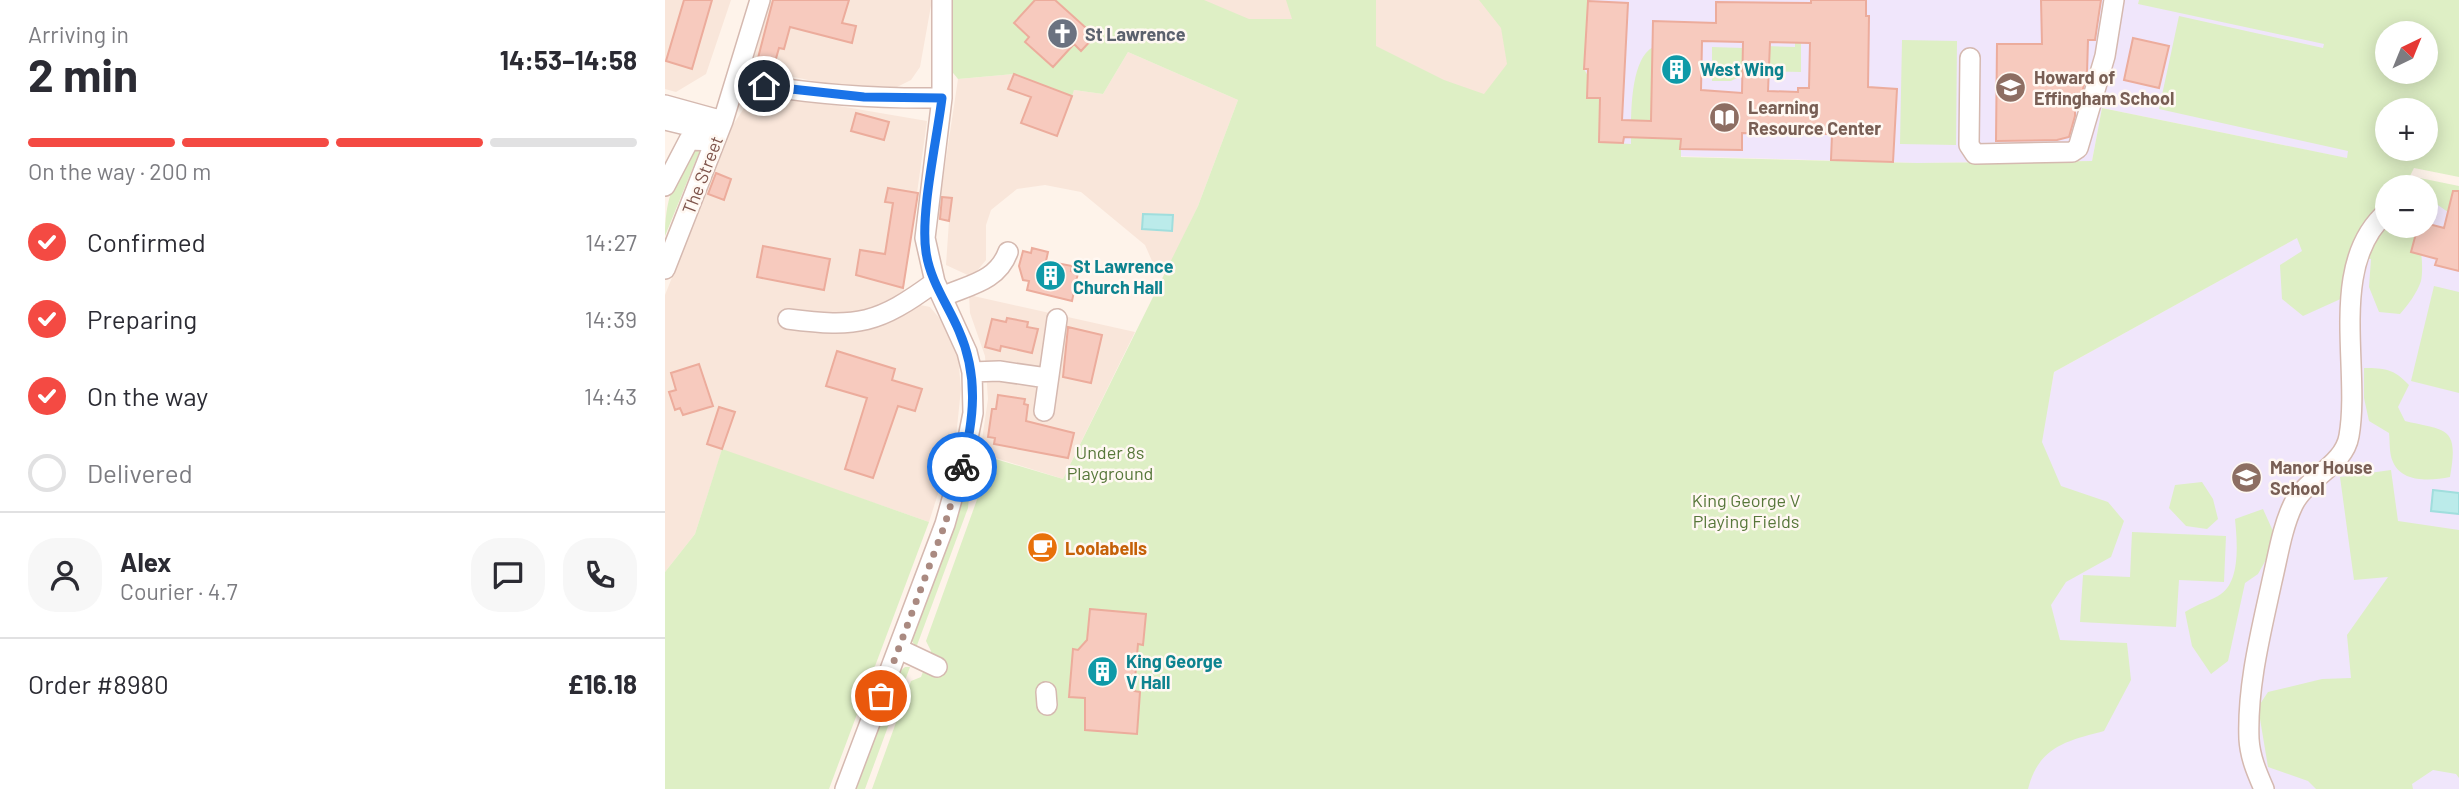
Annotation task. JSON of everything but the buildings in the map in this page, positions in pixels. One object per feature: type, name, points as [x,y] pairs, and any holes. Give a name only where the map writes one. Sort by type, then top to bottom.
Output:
[{"type":"street","name":"The Street","points":[[665,269],[719,132],[760,0]]},
{"type":"street","points":[[845,789],[899,649],[959,476],[973,413],[972,372],[958,329],[938,290],[925,238],[942,98],[942,0]]},
{"type":"street","points":[[1970,58],[1969,145],[1975,154],[2072,152],[2078,148],[2105,56],[2114,0]]},
{"type":"street","points":[[737,80],[828,94],[942,98]]},
{"type":"street","points":[[665,105],[719,132]]},
{"type":"street","points":[[665,120],[719,132]]},
{"type":"street","points":[[665,186],[689,140],[719,132]]},
{"type":"street","points":[[2264,789],[2254,764],[2249,740],[2260,635],[2280,547],[2294,504],[2337,459],[2349,438],[2350,311],[2354,277],[2370,230],[2375,225]]},
{"type":"street","points":[[788,319],[840,324],[880,318],[938,290],[988,280],[1004,264],[1009,252]]},
{"type":"street","points":[[1044,411],[1057,319]]},
{"type":"street","points":[[972,372],[999,371],[1047,379]]},
{"type":"street","points":[[899,649],[937,667]]},
{"type":"shaded area","points":[[665,0],[731,0],[706,74],[676,92],[665,89]]},
{"type":"shaded area","points":[[770,0],[932,0],[920,67],[911,80],[897,87],[828,84],[760,70],[753,62]]},
{"type":"shaded area","points":[[1167,0],[1588,0],[1584,69],[1566,153]]},
{"type":"shaded area","name":"Howard of Effingham School","points":[[1588,0],[2459,0],[2438,68],[2438,21],[2375,21],[2375,84],[2433,84],[2429,98],[2375,98],[2375,161],[2385,161],[2385,166],[2102,108],[2092,161],[1917,163],[1566,153],[1588,76],[1584,69]]},
{"type":"shaded area","points":[[1128,52],[1238,100],[1198,206],[1166,273],[1152,261],[1145,245],[1081,192],[1045,185],[1017,189],[991,210],[986,225],[986,260],[972,277],[946,265],[949,221],[937,219],[958,79],[1014,74],[1071,95],[1074,90],[1103,94]]},
{"type":"shaded area","points":[[763,93],[927,121],[902,301],[930,307],[951,332],[957,345],[961,389],[956,437],[929,522],[722,450],[695,534],[665,572],[665,295],[733,125],[750,99]]},
{"type":"shaded area","name":"Manor House School","points":[[2459,186],[2459,789],[1978,789],[2054,372],[2375,195],[2375,238],[2438,238],[2438,187]]},
{"type":"shaded area","points":[[969,295],[1135,332],[1063,479],[980,453],[988,399],[985,356],[970,313]]},
{"type":"green space","name":"King George V Playing Fields","points":[[950,0],[1204,0],[1249,19],[1292,19],[1286,0],[1376,0],[1376,46],[1444,80],[1484,94],[1507,64],[1501,28],[1479,0],[1588,0],[1584,69],[1588,76],[1588,98],[1617,99],[1612,120],[1599,120],[1599,142],[1631,144],[1635,77],[1645,54],[1653,47],[1651,138],[1681,139],[1681,157],[1917,163],[2092,161],[2102,108],[2347,158],[2348,151],[2159,109],[2179,16],[2323,48],[2324,44],[2138,4],[2139,0],[2459,0],[2459,177],[2414,168],[2410,175],[2375,175],[2375,238],[2418,238],[2420,244],[2421,281],[2400,314],[2379,312],[2369,287],[2371,259],[2357,257],[2345,297],[2303,316],[2282,299],[2280,265],[2302,251],[2297,238],[2054,372],[2042,442],[2061,486],[2108,502],[2124,521],[2111,557],[2066,582],[2051,605],[2060,640],[2127,643],[2131,680],[2104,731],[2067,742],[2047,754],[2039,763],[2028,789],[872,789],[911,681],[921,677],[931,651],[926,641],[992,458],[1063,479],[1198,206],[1238,100],[1128,52],[1103,94],[1074,90],[1072,96],[1014,74],[958,79],[949,68]]},
{"type":"green space","points":[[1795,35],[1801,35],[1801,72],[1764,71],[1765,46],[1795,47]]},
{"type":"green space","points":[[1902,40],[1957,41],[1956,145],[1900,144]]},
{"type":"green space","points":[[1712,47],[1743,48],[1743,75],[1731,81],[1712,81]]},
{"type":"green space","points":[[693,150],[700,150],[665,236],[671,191]]},
{"type":"green space","name":"King George V Playing Fields","points":[[2438,182],[2459,186],[2459,215],[2438,205]]},
{"type":"green space","points":[[2434,286],[2459,292],[2459,393],[2411,381]]},
{"type":"green space","points":[[2364,368],[2389,370],[2409,385],[2398,407],[2405,421],[2447,434],[2453,448],[2450,477],[2418,479],[2397,469],[2391,455],[2389,433],[2369,421],[2364,398]]},
{"type":"green space","points":[[722,449],[929,522],[829,789],[665,789],[665,572],[695,534]]},
{"type":"green space","points":[[972,467],[968,508],[916,648],[911,639]]},
{"type":"green space","points":[[2391,470],[2398,521],[2459,530],[2459,778],[2456,774],[2433,770],[2412,784],[2413,789],[2316,789],[2308,781],[2268,767],[2258,707],[2268,692],[2322,679],[2351,678],[2347,635],[2388,577],[2354,580],[2340,477]]},
{"type":"green space","points":[[2202,482],[2213,499],[2218,519],[2207,529],[2186,526],[2169,508],[2175,485]]},
{"type":"green space","points":[[2263,509],[2277,540],[2258,574],[2245,583],[2228,661],[2211,674],[2192,646],[2185,612],[2218,596],[2227,588],[2235,570],[2235,519]]},
{"type":"green space","points":[[2132,532],[2226,536],[2224,582],[2179,580],[2176,627],[2080,622],[2083,575],[2130,577]]},
{"type":"green space","points":[[905,667],[910,667],[865,789],[855,789],[898,673]]},
{"type":"water","points":[[1143,214],[1173,215],[1172,231],[1142,229]]},
{"type":"water","points":[[2433,490],[2459,493],[2459,514],[2431,511]]},
{"type":"way so far","points":[[881,696],[945,524],[962,467]]},
{"type":"place","name":"St Lawrence","points":[[1062,34]]},
{"type":"place","name":"West Wing","points":[[1677,69]]},
{"type":"place","name":"Howard of Effingham School","points":[[2011,87]]},
{"type":"place","name":"Learning Resource Center","points":[[1725,117]]},
{"type":"place","name":"St Lawrence Church Hall","points":[[1050,276]]},
{"type":"place","name":"Manor House School","points":[[2247,477]]},
{"type":"place","name":"Loolabells","points":[[1042,548]]},
{"type":"place","name":"King George V Hall","points":[[1103,671]]},
{"type":"route","points":[[764,86],[792,91],[892,99],[942,98],[925,238],[926,254],[935,282],[958,329],[972,372],[973,413],[962,467]]},
{"type":"park label","name":"Under 8s Playground","points":[[1110,462]]}]
